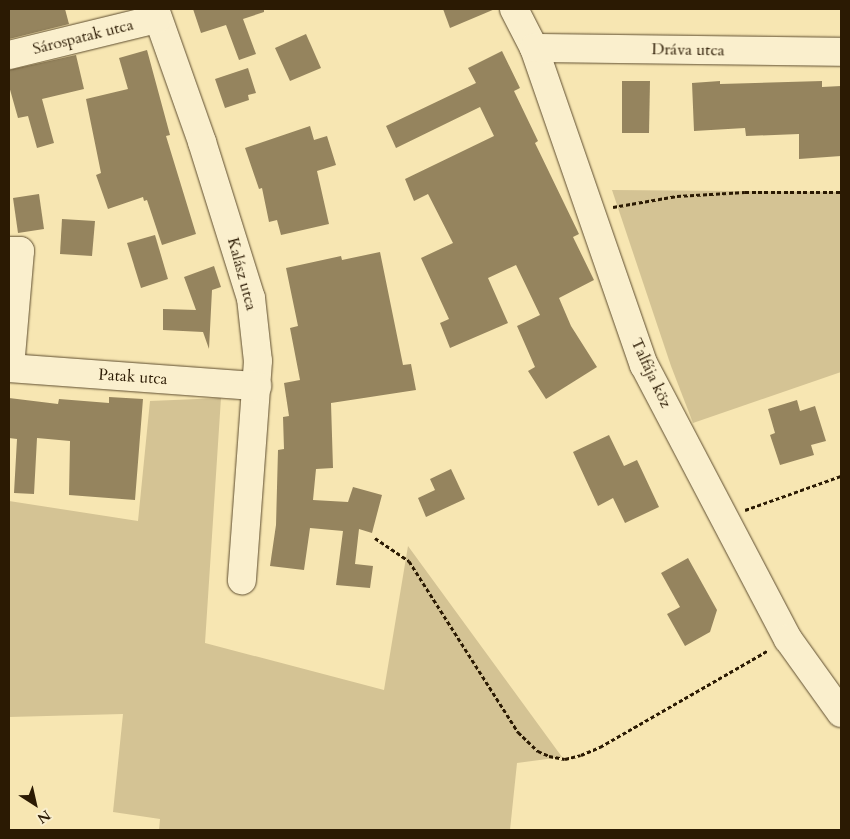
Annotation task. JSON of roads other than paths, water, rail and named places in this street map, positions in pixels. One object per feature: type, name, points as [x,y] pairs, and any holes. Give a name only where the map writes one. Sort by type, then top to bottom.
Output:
[{"type":"street","name":"Talfája köz","points":[[514,9],[534,48],[644,364],[788,639],[841,713]]},
{"type":"street","name":"Sárospatak utca","points":[[9,55],[156,14]]},
{"type":"street","name":"Kalász utca","points":[[156,14],[202,142],[251,298],[258,361],[242,580]]},
{"type":"street","name":"Dráva utca","points":[[534,48],[841,52]]},
{"type":"street","points":[[9,251],[20,250],[10,368]]},
{"type":"street","name":"Patak utca","points":[[10,368],[257,386]]}]
